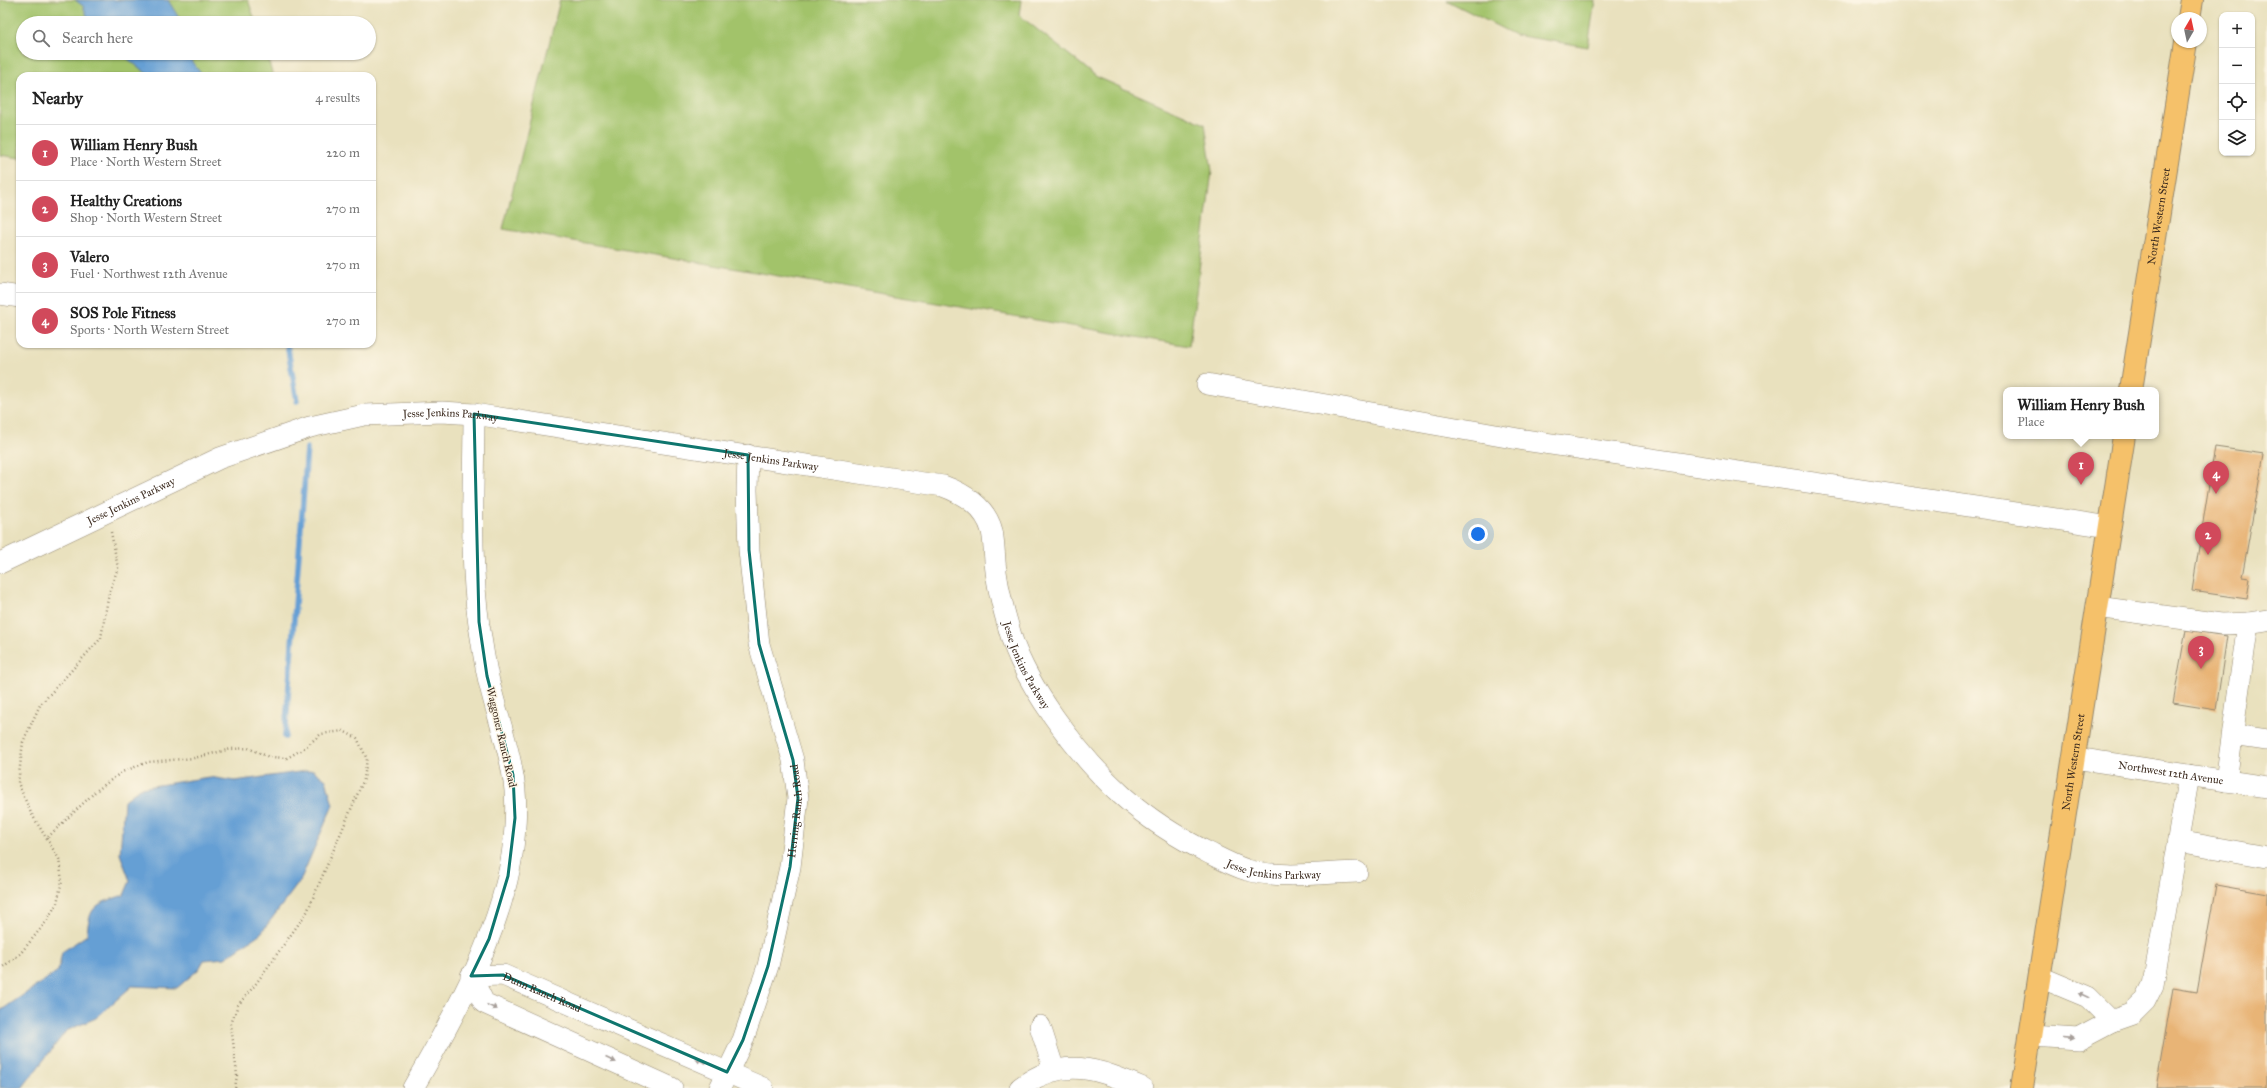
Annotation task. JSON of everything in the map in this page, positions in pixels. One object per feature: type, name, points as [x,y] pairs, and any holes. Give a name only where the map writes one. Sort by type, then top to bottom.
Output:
[{"type":"main road","points":[[2190,12],[2192,0]]},
{"type":"main road","name":"North Western Street","points":[[2131,387],[2185,48]]},
{"type":"main road","name":"North Western Street","points":[[2022,1088],[2124,439]]},
{"type":"street","points":[[0,294],[16,296]]},
{"type":"street","points":[[1207,384],[1524,440],[2110,527]]},
{"type":"street","name":"Jesse Jenkins Parkway","points":[[0,563],[220,458],[310,427],[364,415],[442,412],[474,414],[943,486],[960,492],[981,511],[989,522],[992,532],[994,557],[1000,594],[1012,640],[1025,669],[1038,694],[1081,754],[1122,796],[1155,823],[1193,845],[1246,870],[1282,875],[1357,872]]},
{"type":"street","name":"Waggoner Ranch Road","points":[[413,1088],[438,1045],[489,940],[508,876],[515,818],[513,775],[487,676],[479,622],[474,544],[474,414]]},
{"type":"street","name":"Herring Ranch Road","points":[[723,1080],[743,1040],[768,966],[790,866],[798,798],[793,760],[759,644],[749,550],[747,490],[748,455]]},
{"type":"street","points":[[2097,607],[2222,624],[2258,621],[2233,735],[2226,781]]},
{"type":"street","points":[[2233,735],[2267,740]]},
{"type":"street","name":"Northwest 12th Avenue","points":[[2074,758],[2267,787]]},
{"type":"street","points":[[2031,1036],[2078,1039],[2112,1021],[2132,1014],[2145,1001],[2153,985],[2189,775]]},
{"type":"street","points":[[2178,841],[2267,857]]},
{"type":"street","name":"Dunn Ranch Road","points":[[471,976],[503,974],[723,1080],[763,1088]]},
{"type":"street","points":[[471,976],[484,1003],[672,1088]]},
{"type":"street","points":[[2040,977],[2088,997],[2112,1021]]},
{"type":"street","points":[[1040,1026],[1054,1070]]},
{"type":"street","points":[[1020,1088],[1035,1076],[1054,1070],[1077,1068],[1100,1071],[1143,1088]]},
{"type":"path","points":[[0,969],[20,954],[46,922],[57,903],[62,881],[59,859],[48,837],[31,813],[18,783],[23,742],[40,705],[101,638],[109,593],[118,568],[112,535],[100,516]]},
{"type":"path","points":[[48,837],[96,791],[122,772],[148,762],[194,758],[231,749],[248,748],[269,757],[287,758],[303,749],[321,734],[343,731],[357,738],[367,759],[364,778],[307,912],[255,985],[238,1005],[231,1024],[237,1074],[235,1088]]},
{"type":"highlighted area","points":[[474,414],[748,455],[749,550],[759,644],[793,760],[798,798],[790,867],[768,966],[743,1040],[727,1072],[503,975],[471,976],[489,939],[508,876],[515,818],[513,775],[487,676],[479,622]]},
{"type":"green space","points":[[0,0],[248,0],[254,16],[16,16],[16,60],[268,60],[272,72],[16,72],[16,157],[0,155]]},
{"type":"green space","points":[[560,0],[1021,0],[1019,15],[1097,77],[1205,124],[1212,171],[1189,346],[503,229]]},
{"type":"green space","points":[[1446,0],[1595,0],[1588,47],[1515,35]]},
{"type":"water","points":[[75,0],[168,0],[178,16],[87,16],[83,6]]},
{"type":"water","points":[[129,60],[192,60],[200,72],[145,72]]},
{"type":"water","points":[[313,770],[326,780],[333,805],[300,881],[261,933],[225,958],[204,960],[199,969],[177,988],[132,986],[96,1018],[66,1031],[22,1088],[0,1088],[0,1011],[58,971],[62,952],[87,935],[92,911],[101,903],[124,895],[130,881],[120,854],[124,801],[140,788],[209,777],[235,781]]},
{"type":"building","points":[[2215,447],[2264,454],[2242,577],[2250,578],[2247,599],[2192,591]]},
{"type":"building","points":[[2186,630],[2227,636],[2216,710],[2173,703]]},
{"type":"building","points":[[2216,885],[2267,894],[2267,1088],[2156,1088],[2173,988],[2197,992]]},
{"type":"waterway","points":[[288,348],[297,401]]},
{"type":"waterway","points":[[285,737],[307,448]]},
{"type":"place","name":"William Henry Bush","points":[[2081,485]]},
{"type":"place","name":"SOS Pole Fitness","points":[[2216,494]]},
{"type":"place","name":"Healthy Creations","points":[[2208,555]]},
{"type":"place","name":"Valero","points":[[2201,669]]}]
